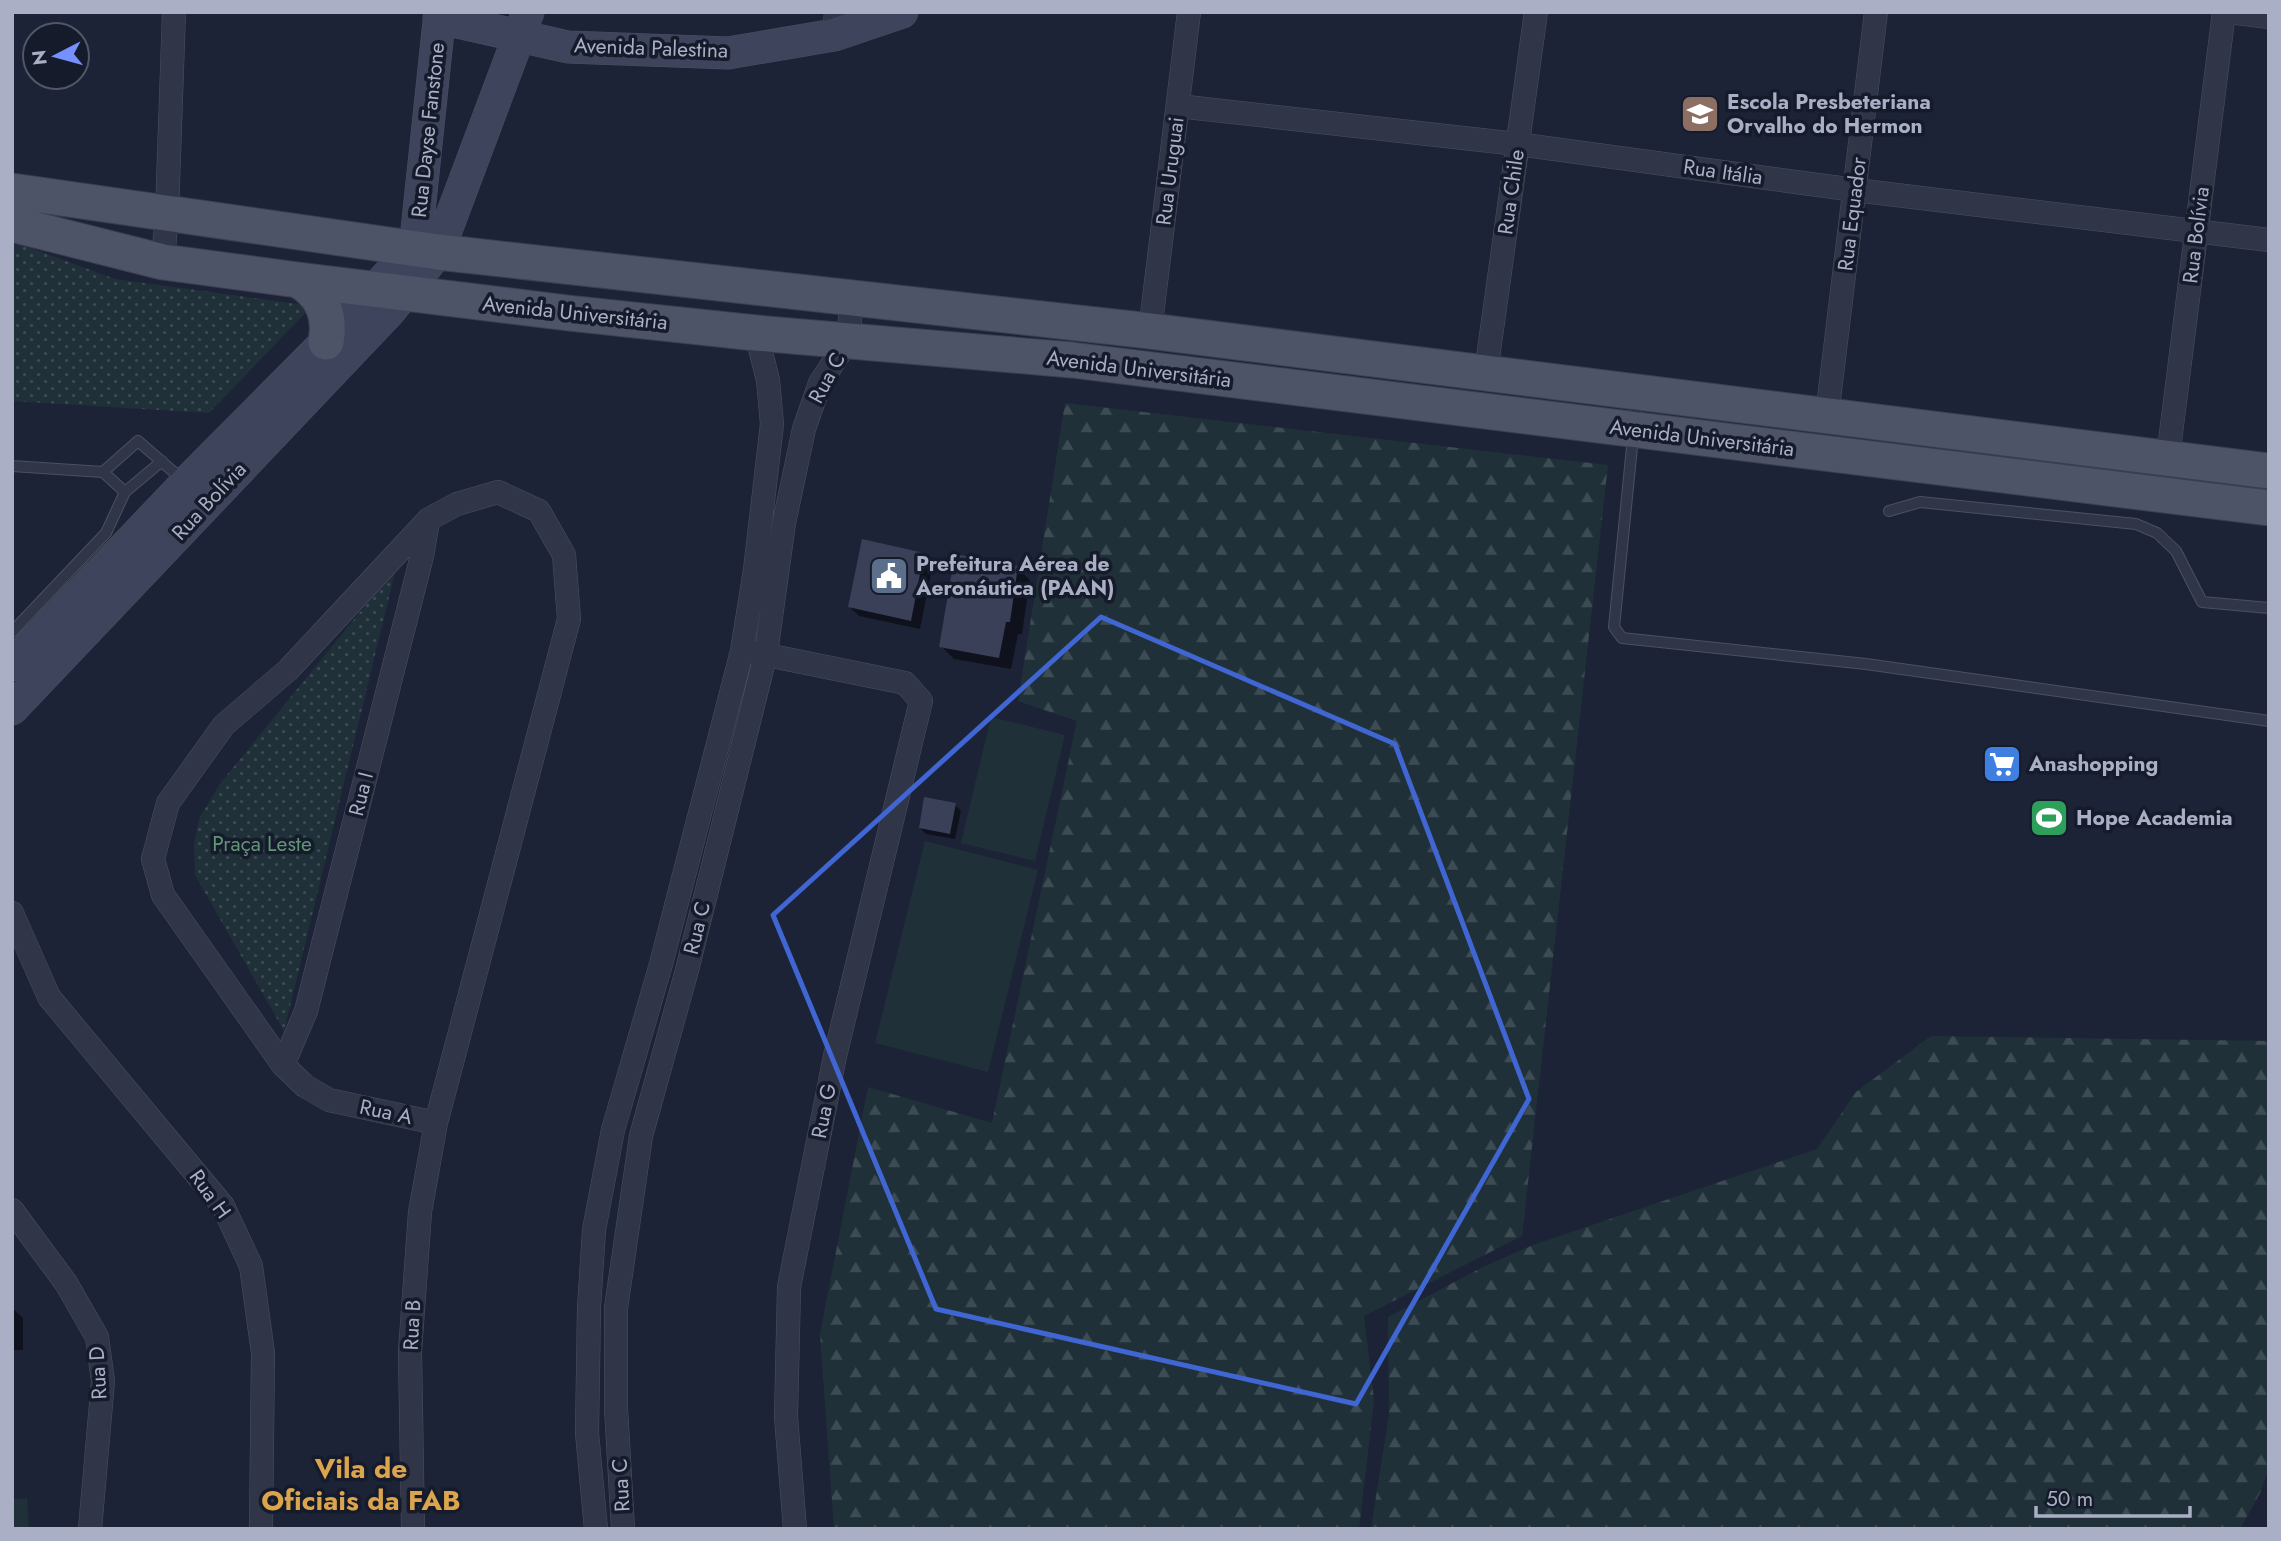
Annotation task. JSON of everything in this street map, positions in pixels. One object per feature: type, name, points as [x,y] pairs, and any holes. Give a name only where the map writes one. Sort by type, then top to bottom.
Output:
[{"type":"main road","name":"Avenida Palestina","points":[[440,15],[524,24],[568,47],[728,52],[835,23],[902,12]]},
{"type":"main road","name":"Rua Dayse Fanstone","points":[[425,250],[417,230],[440,15]]},
{"type":"main road","points":[[391,291],[425,250],[524,24]]},
{"type":"main road","name":"Avenida Universitária","points":[[12,191],[425,250],[1150,331],[2269,471]]},
{"type":"main road","name":"Avenida Universitária","points":[[12,224],[163,262],[298,280],[756,333],[1072,360],[2269,508]]},
{"type":"main road","points":[[205,268],[208,257],[221,239],[242,228],[253,226]]},
{"type":"main road","points":[[568,313],[581,292],[575,266]]},
{"type":"main road","points":[[298,280],[314,292],[325,309],[328,331],[326,342]]},
{"type":"main road","name":"Rua Bolívia","points":[[12,665],[326,342],[391,291]]},
{"type":"main road","name":"Rua Bolívia","points":[[12,709],[391,291]]},
{"type":"main road","points":[[919,345],[923,305]]},
{"type":"street","points":[[163,262],[174,12]]},
{"type":"street","name":"Rua Uruguai","points":[[1150,331],[1189,12]]},
{"type":"street","name":"Rua Chile","points":[[1486,372],[1536,12]]},
{"type":"street","name":"Rua Equador","points":[[1826,415],[1876,12]]},
{"type":"street","points":[[2227,12],[2269,17]]},
{"type":"street","name":"Rua Bolívia","points":[[2168,457],[2227,12]]},
{"type":"street","name":"Rua Itália","points":[[1178,106],[1517,144],[1854,190],[2269,240]]},
{"type":"street","points":[[848,340],[852,298]]},
{"type":"street","name":"Rua C","points":[[623,1529],[616,1408],[616,1308],[641,1136],[687,970],[766,653],[766,572],[761,519],[772,424],[768,380],[756,333]]},
{"type":"street","name":"Rua C","points":[[596,1529],[587,1433],[589,1307],[594,1230],[613,1130],[661,964],[742,651],[783,523],[804,429],[820,383],[848,340]]},
{"type":"street","points":[[772,424],[804,429]]},
{"type":"street","name":"Rua A","points":[[498,492],[539,510],[564,555],[569,619],[436,1123],[329,1100],[305,1086],[283,1065],[163,895],[153,859],[168,803],[224,724],[288,670],[429,519],[457,504],[498,492]]},
{"type":"street","name":"Rua I","points":[[283,1065],[306,1012],[422,556],[429,519]]},
{"type":"street","points":[[761,519],[783,523]]},
{"type":"street","points":[[742,651],[766,653]]},
{"type":"street","name":"Rua G","points":[[766,653],[905,683],[921,701],[835,1056],[789,1287],[786,1417],[795,1529]]},
{"type":"street","name":"Rua H","points":[[12,913],[49,997],[223,1206],[251,1266],[263,1353],[261,1529]]},
{"type":"street","points":[[661,964],[687,970]]},
{"type":"street","name":"Rua B","points":[[413,1529],[410,1351],[420,1212],[436,1123]]},
{"type":"street","name":"Rua D","points":[[12,1210],[66,1283],[97,1337],[103,1381],[91,1526]]},
{"type":"street","points":[[589,1307],[616,1308]]},
{"type":"lane","points":[[1638,390],[1614,627],[1622,638],[1866,664],[2269,721]]},
{"type":"lane","points":[[103,472],[138,441],[187,483]]},
{"type":"lane","points":[[12,632],[106,533],[124,492],[162,461]]},
{"type":"lane","points":[[12,466],[103,472],[124,492]]},
{"type":"lane","points":[[1889,511],[1920,502],[2136,524],[2157,533],[2176,551],[2202,602],[2269,608]]},
{"type":"highlighted area","points":[[1101,617],[1395,744],[1529,1099],[1356,1404],[936,1309],[773,915]]},
{"type":"green space","points":[[12,241],[115,279],[312,306],[209,413],[12,401]]},
{"type":"green space","points":[[1065,403],[1608,465],[1522,1236],[1364,1316],[1374,1400],[1359,1529],[834,1529],[820,1334],[868,1087],[992,1123],[1077,721],[1018,701]]},
{"type":"green space","name":"Praça Leste","points":[[396,568],[284,1031],[195,875],[194,844],[199,819],[219,785]]},
{"type":"green space","points":[[991,717],[1065,735],[1035,861],[961,843]]},
{"type":"green space","points":[[925,841],[1038,870],[988,1072],[875,1043]]},
{"type":"green space","points":[[1931,1036],[2269,1041],[2269,1468],[2260,1493],[2240,1529],[1371,1529],[1389,1414],[1388,1317],[1481,1268],[1533,1245],[1817,1149],[1856,1092]]},
{"type":"green space","points":[[27,1498],[29,1529],[12,1529],[12,1499]]},
{"type":"building","points":[[862,539],[924,553],[911,621],[848,607]]},
{"type":"building","points":[[955,554],[1018,566],[1010,622],[1006,622],[999,658],[939,647]]},
{"type":"building","points":[[924,797],[956,803],[950,834],[919,828]]},
{"type":"place","name":"Escola Presbeteriana Orvalho do Hermon","points":[[1700,114]]},
{"type":"place","name":"Prefeitura Aérea de Aeronáutica (PAAN)","points":[[889,576]]},
{"type":"place","name":"Anashopping","points":[[2002,764]]},
{"type":"place","name":"Hope Academia","points":[[2049,818]]},
{"type":"district","name":"Vila de Oficiais da FAB","points":[[361,1484]]}]
